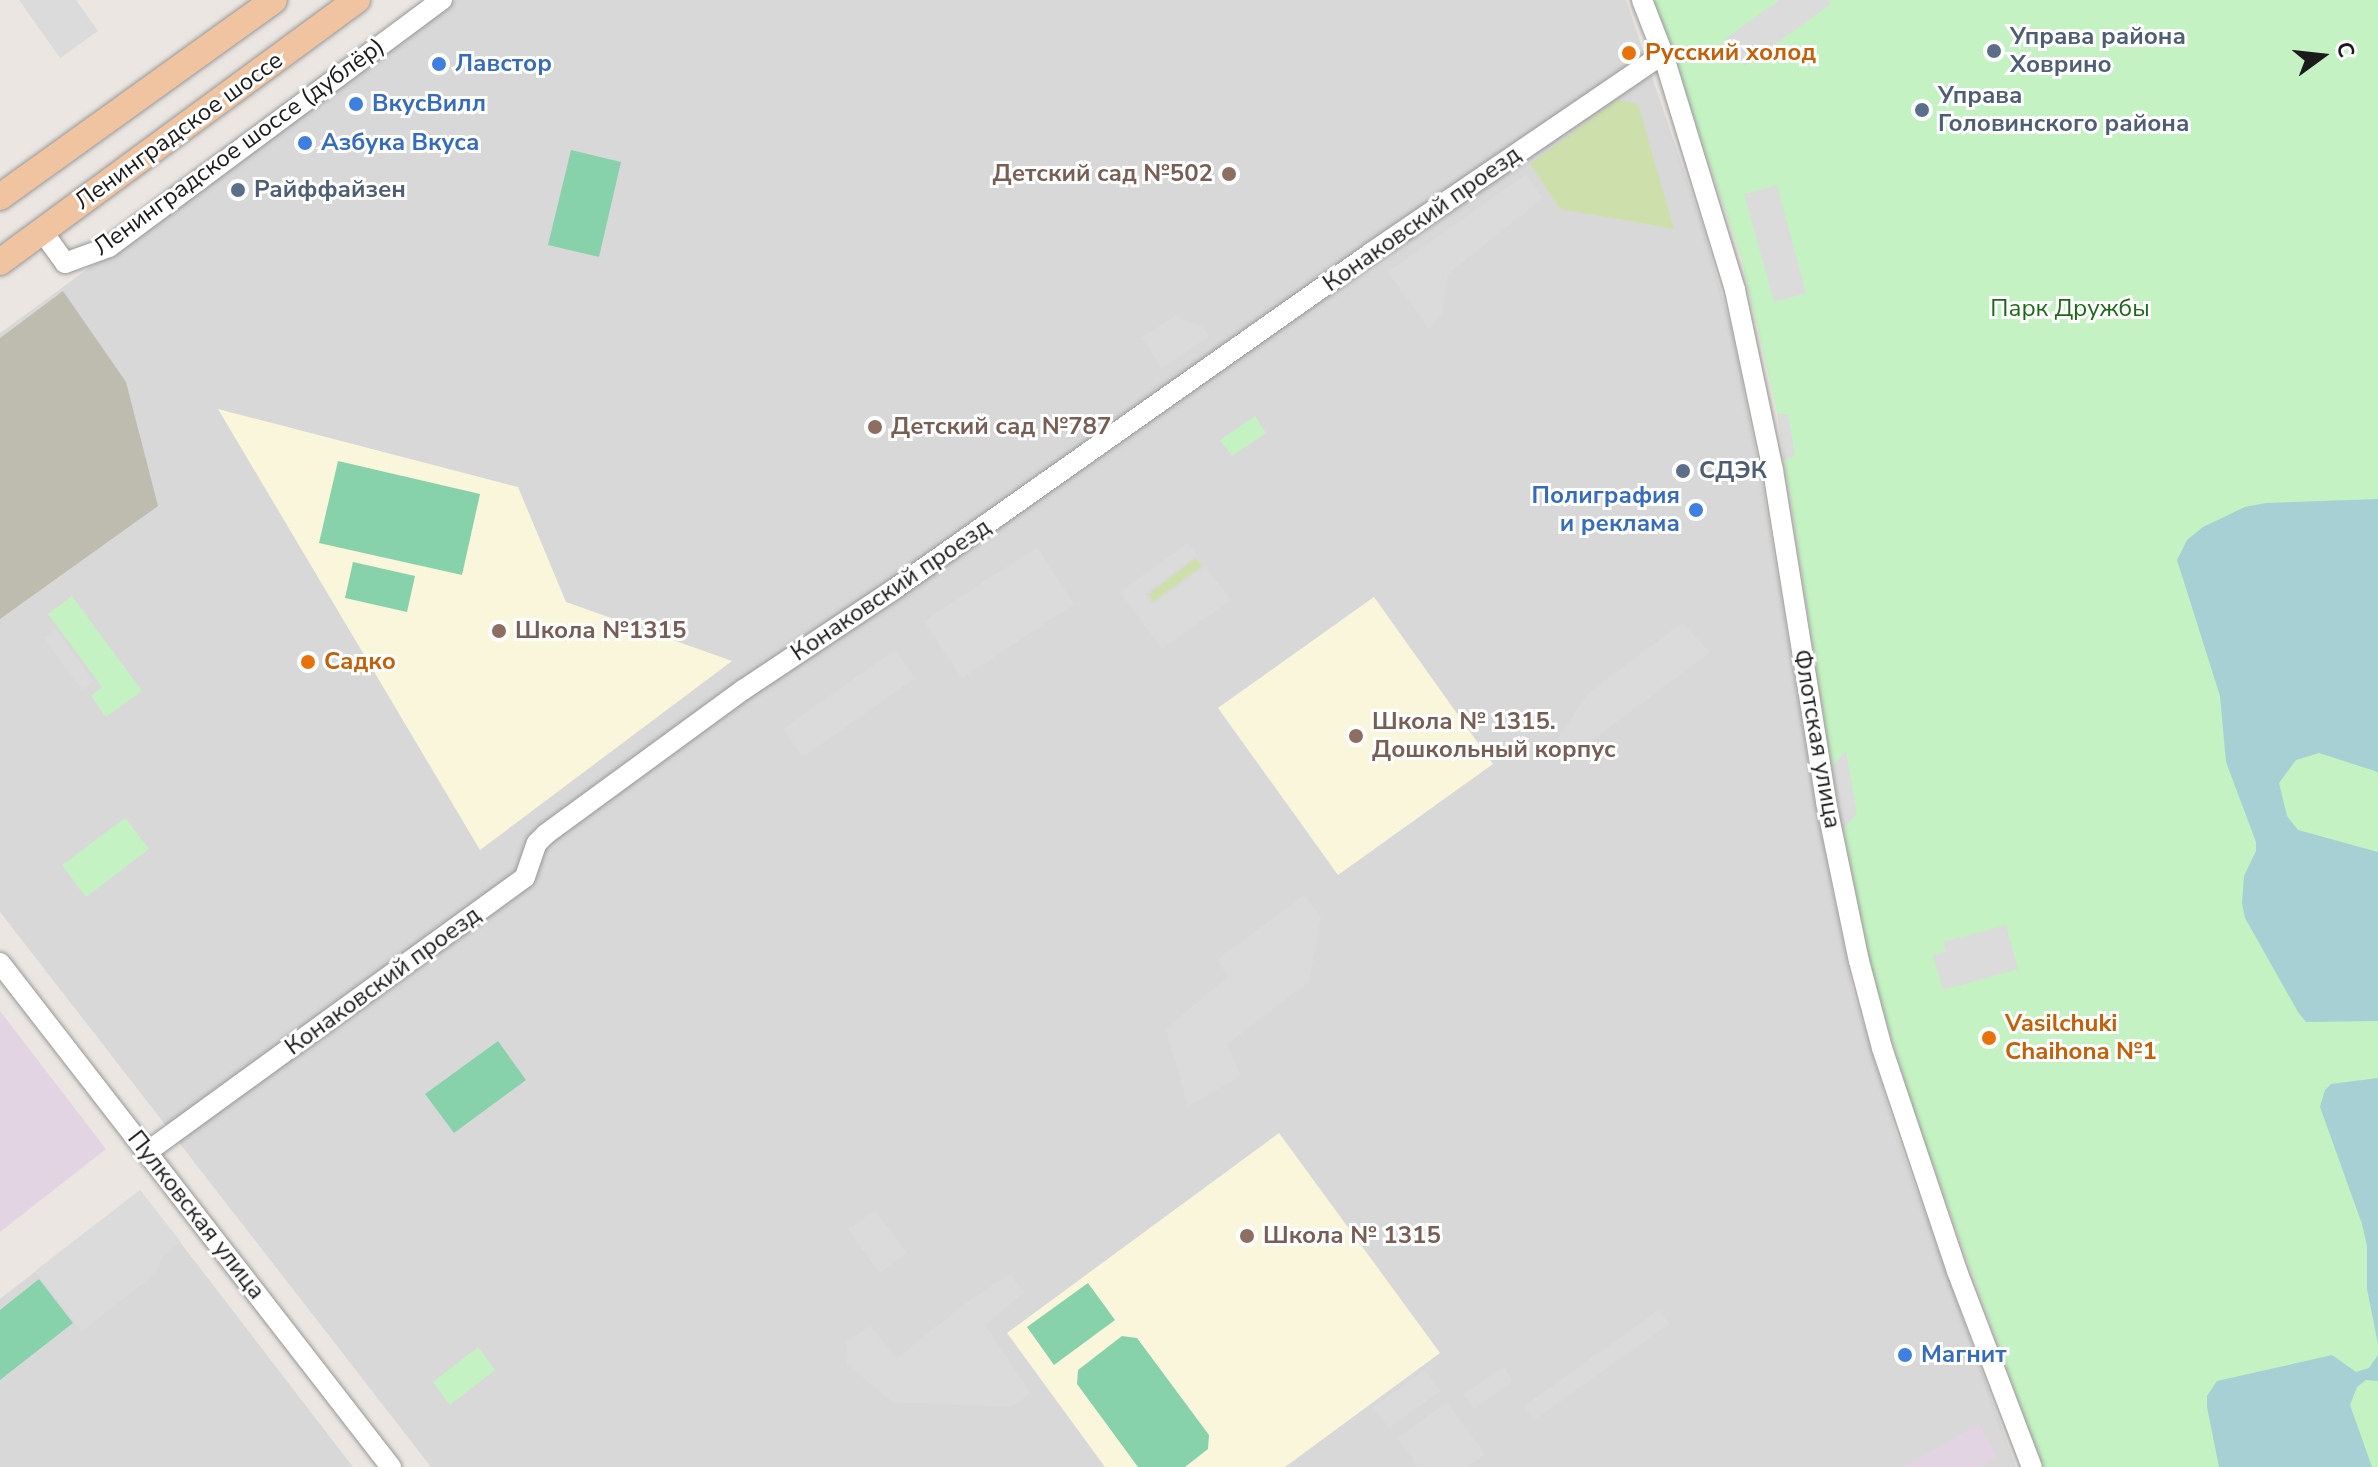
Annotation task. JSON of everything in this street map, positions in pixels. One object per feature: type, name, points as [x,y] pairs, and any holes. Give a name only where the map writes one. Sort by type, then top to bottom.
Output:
[{"type":"main road","name":"Ленинградское шоссе","points":[[0,197],[274,0]]},
{"type":"main road","name":"Ленинградское шоссе","points":[[0,262],[357,0]]},
{"type":"street","name":"Ленинградское шоссе (дублёр)","points":[[42,231],[65,263],[109,247],[442,0]]},
{"type":"street","name":"Флотская улица","points":[[1642,0],[1663,54],[1735,290],[1773,470],[1826,802],[1859,961],[1882,1048],[1957,1271],[2032,1467]]},
{"type":"street","name":"Конаковский проезд","points":[[147,1152],[525,877],[537,843],[546,834],[743,690],[858,614],[1371,253],[1663,54]]},
{"type":"street","name":"Пулковская улица","points":[[0,963],[391,1467]]},
{"type":"shaded area","points":[[19,0],[76,0],[98,31],[60,58]]},
{"type":"shaded area","points":[[456,0],[1626,0],[1701,221],[1731,327],[1763,488],[1816,810],[1852,987],[1895,1130],[2016,1467],[431,1467],[0,912],[0,333]]},
{"type":"shaded area","points":[[1779,0],[1828,0],[1831,4],[1745,66],[1725,39]]},
{"type":"shaded area","points":[[1526,174],[1543,198],[1448,274],[1442,314],[1429,329],[1388,272]]},
{"type":"shaded area","points":[[1777,185],[1806,293],[1774,302],[1744,194]]},
{"type":"shaded area","points":[[63,291],[126,382],[158,506],[0,619],[0,338]]},
{"type":"shaded area","points":[[1175,316],[1202,326],[1209,336],[1162,368],[1142,338]]},
{"type":"shaded area","name":"Школа №1315","points":[[218,409],[518,487],[566,602],[732,661],[480,850]]},
{"type":"shaded area","points":[[1777,414],[1788,414],[1795,455],[1784,460]]},
{"type":"shaded area","points":[[1188,543],[1197,555],[1145,594],[1153,605],[1205,566],[1231,600],[1162,649],[1120,592]]},
{"type":"shaded area","points":[[1037,547],[1074,604],[962,678],[924,621]]},
{"type":"shaded area","name":"Школа № 1315. Дошкольный корпус","points":[[1374,597],[1493,764],[1338,875],[1218,708]]},
{"type":"shaded area","points":[[1682,623],[1710,652],[1571,756],[1557,740],[1588,693]]},
{"type":"shaded area","points":[[56,629],[94,682],[82,690],[44,638]]},
{"type":"shaded area","points":[[895,650],[915,678],[803,757],[783,729]]},
{"type":"shaded area","points":[[1846,751],[1857,814],[1843,829],[1832,766]]},
{"type":"shaded area","points":[[1305,895],[1321,917],[1309,982],[1227,1044],[1241,1076],[1188,1106],[1166,1029],[1228,976],[1217,959]]},
{"type":"shaded area","points":[[2006,925],[2018,969],[1943,990],[1933,955],[1946,951],[1943,942]]},
{"type":"shaded area","points":[[0,1011],[106,1149],[0,1232]]},
{"type":"shaded area","name":"Школа № 1315","points":[[1279,1133],[1440,1353],[1285,1467],[1105,1467],[1007,1333]]},
{"type":"shaded area","points":[[140,1190],[353,1467],[0,1467],[0,1299]]},
{"type":"shaded area","points":[[140,1190],[181,1242],[162,1257],[156,1273],[82,1331],[35,1271]]},
{"type":"shaded area","points":[[875,1210],[907,1253],[880,1273],[848,1230]]},
{"type":"shaded area","points":[[1010,1274],[1024,1292],[985,1325],[1031,1394],[1010,1407],[892,1402],[847,1364],[846,1342],[870,1326],[897,1358],[967,1302]]},
{"type":"shaded area","points":[[1659,1310],[1669,1324],[1534,1420],[1524,1406]]},
{"type":"shaded area","points":[[1503,1367],[1513,1381],[1474,1409],[1464,1394]]},
{"type":"shaded area","points":[[1425,1370],[1440,1391],[1389,1428],[1373,1407]]},
{"type":"shaded area","points":[[1447,1402],[1485,1454],[1468,1467],[1418,1467],[1397,1438]]},
{"type":"shaded area","points":[[1979,1424],[1997,1457],[1979,1467],[1904,1467]]},
{"type":"green space","name":"Парк Дружбы","points":[[1654,0],[2378,0],[2378,1467],[2042,1467],[1915,1115],[1870,965],[1833,775],[1777,412],[1741,257]]},
{"type":"green space","points":[[1617,100],[1638,104],[1674,229],[1560,209],[1530,164]]},
{"type":"green space","points":[[571,150],[621,162],[599,257],[548,245]]},
{"type":"green space","points":[[1255,416],[1266,433],[1232,456],[1220,440]]},
{"type":"green space","points":[[338,461],[480,494],[462,575],[319,543]]},
{"type":"green space","points":[[1196,558],[1202,566],[1153,602],[1149,594]]},
{"type":"green space","points":[[353,562],[415,576],[407,612],[345,598]]},
{"type":"green space","points":[[72,596],[142,691],[106,717],[91,696],[102,687],[48,614]]},
{"type":"green space","points":[[125,818],[149,849],[86,897],[62,865]]},
{"type":"green space","points":[[498,1041],[526,1080],[454,1133],[425,1094]]},
{"type":"green space","points":[[39,1279],[73,1323],[0,1380],[0,1310]]},
{"type":"green space","points":[[1088,1283],[1115,1320],[1054,1365],[1027,1327]]},
{"type":"green space","points":[[1122,1336],[1137,1338],[1209,1435],[1208,1449],[1185,1467],[1138,1467],[1077,1384],[1078,1370]]},
{"type":"green space","points":[[478,1347],[495,1370],[450,1405],[433,1382]]},
{"type":"water","points":[[2378,499],[2378,772],[2319,753],[2296,760],[2279,783],[2287,816],[2298,830],[2378,852],[2378,1021],[2306,1022],[2245,918],[2242,903],[2244,876],[2256,851],[2256,842],[2226,762],[2220,696],[2177,560],[2187,540],[2203,527],[2245,507],[2266,503]]},
{"type":"water","points":[[2378,1078],[2378,1344],[2367,1289],[2367,1246],[2362,1224],[2320,1107],[2325,1090],[2331,1084]]},
{"type":"water","points":[[2332,1355],[2356,1372],[2369,1368],[2378,1355],[2378,1381],[2366,1380],[2357,1387],[2350,1405],[2372,1467],[2219,1467],[2207,1407],[2207,1396],[2217,1381]]},
{"type":"place","name":"Управа района Ховрино","points":[[1994,51]]},
{"type":"place","name":"Русский холод","points":[[1629,53]]},
{"type":"place","name":"Лавстор","points":[[439,64]]},
{"type":"place","name":"ВкусВилл","points":[[356,104]]},
{"type":"place","name":"Управа Головинского района","points":[[1922,110]]},
{"type":"place","name":"Азбука Вкуса","points":[[305,143]]},
{"type":"place","name":"Детский сад №502","points":[[1229,174]]},
{"type":"place","name":"Райффайзен","points":[[238,190]]},
{"type":"place","name":"Детский сад №787","points":[[875,427]]},
{"type":"place","name":"СДЭК","points":[[1683,471]]},
{"type":"place","name":"Полиграфия и реклама","points":[[1696,510]]},
{"type":"place","name":"Школа №1315","points":[[499,631]]},
{"type":"place","name":"Садко","points":[[308,662]]},
{"type":"place","name":"Школа № 1315. Дошкольный корпус","points":[[1356,736]]},
{"type":"place","name":"Vasilchuki Chaihona №1","points":[[1989,1038]]},
{"type":"place","name":"Школа № 1315","points":[[1247,1236]]},
{"type":"place","name":"Магнит","points":[[1905,1355]]}]
